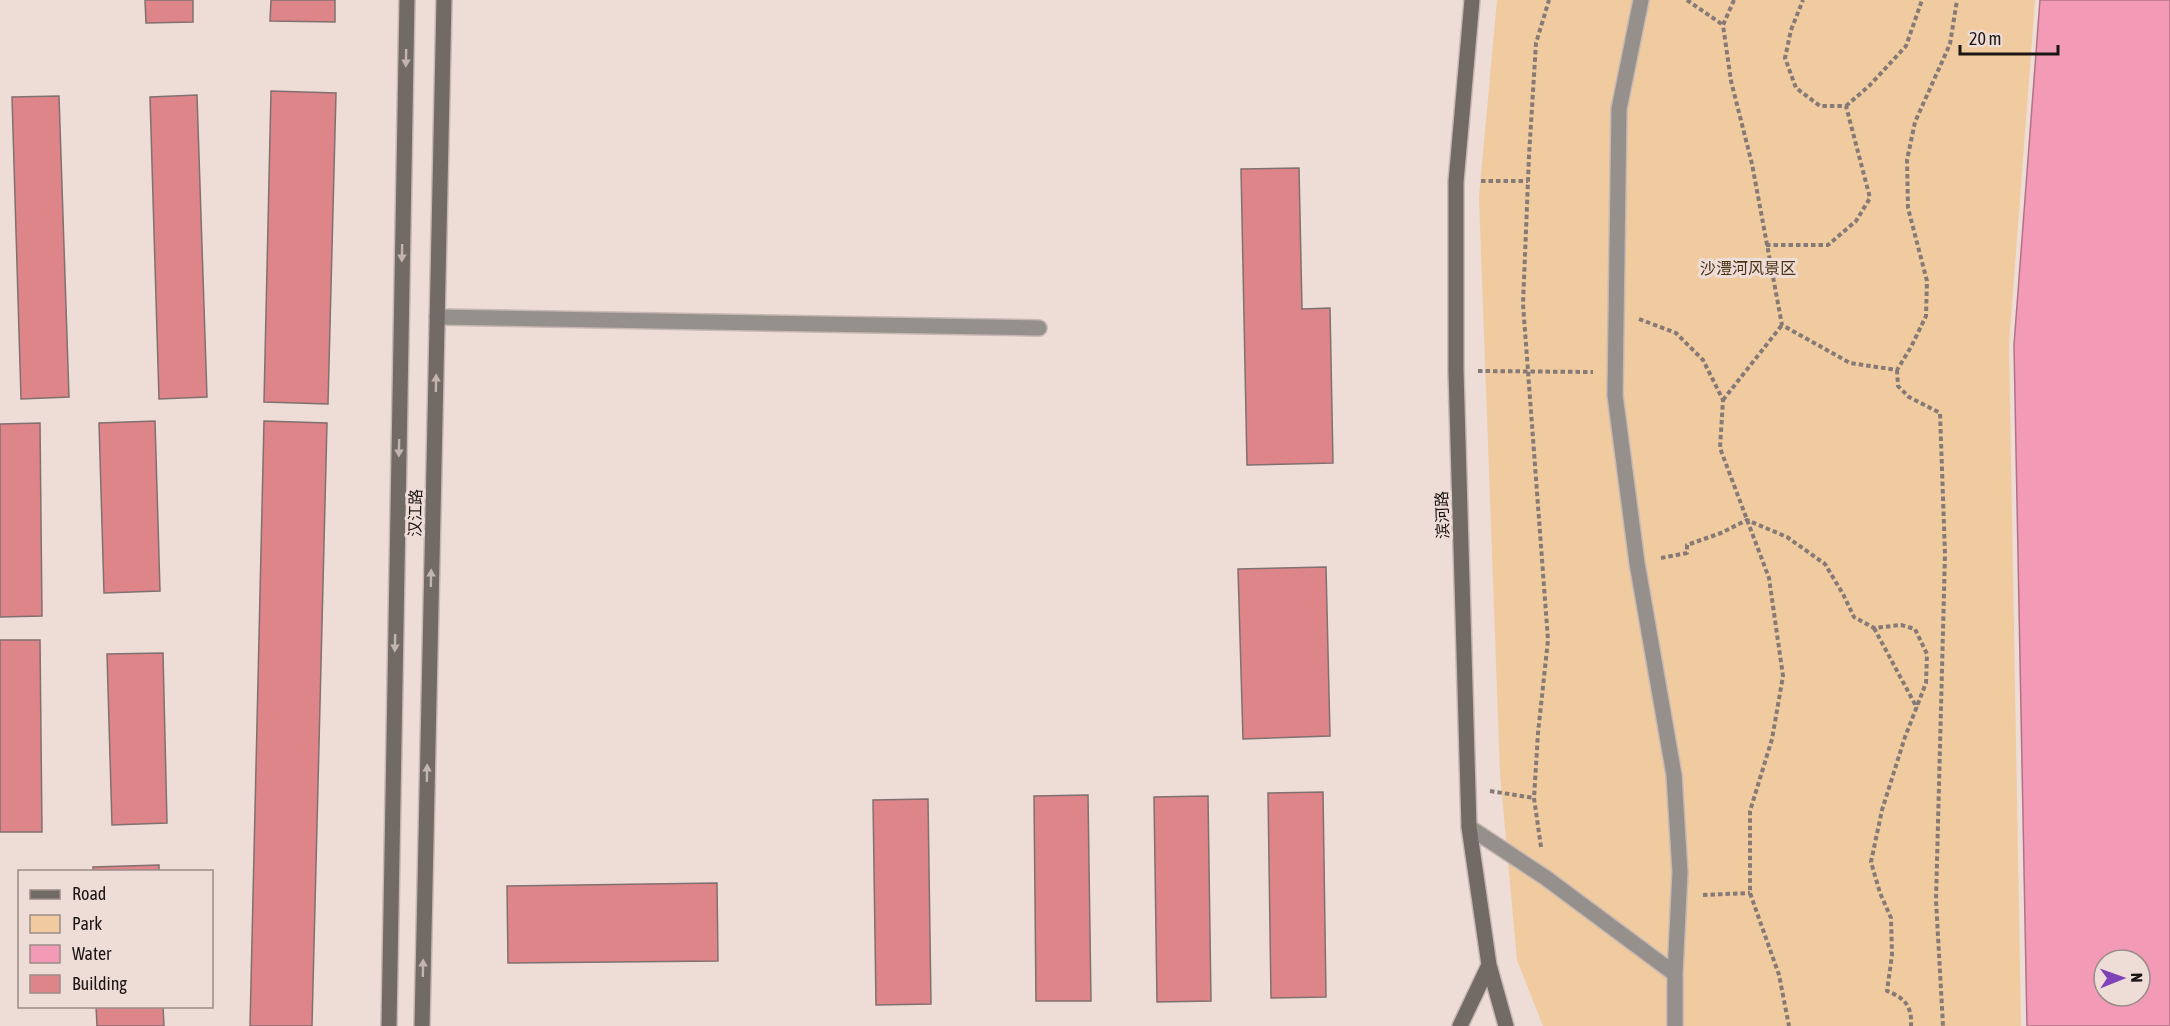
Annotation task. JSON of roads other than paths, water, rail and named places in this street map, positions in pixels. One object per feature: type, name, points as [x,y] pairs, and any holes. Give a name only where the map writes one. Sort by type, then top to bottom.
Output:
[{"type":"street","name":"汉江路","points":[[389,1026],[407,0]]},
{"type":"street","name":"汉江路","points":[[422,1026],[444,0]]},
{"type":"street","name":"滨河路","points":[[1472,0],[1456,182],[1456,371],[1467,788],[1469,826],[1489,965],[1506,1026]]},
{"type":"street","points":[[1641,0],[1619,109],[1615,396],[1637,562],[1674,775],[1680,872],[1675,1026]]},
{"type":"street","points":[[437,317],[1039,328]]},
{"type":"street","points":[[1469,826],[1546,878],[1675,974]]},
{"type":"street","points":[[1460,1026],[1489,965]]},
{"type":"water","points":[[2040,0],[2170,0],[2170,1026],[2027,1026],[2014,345]]},
{"type":"park label","name":"沙澧河风景区","points":[[1748,268]]}]
